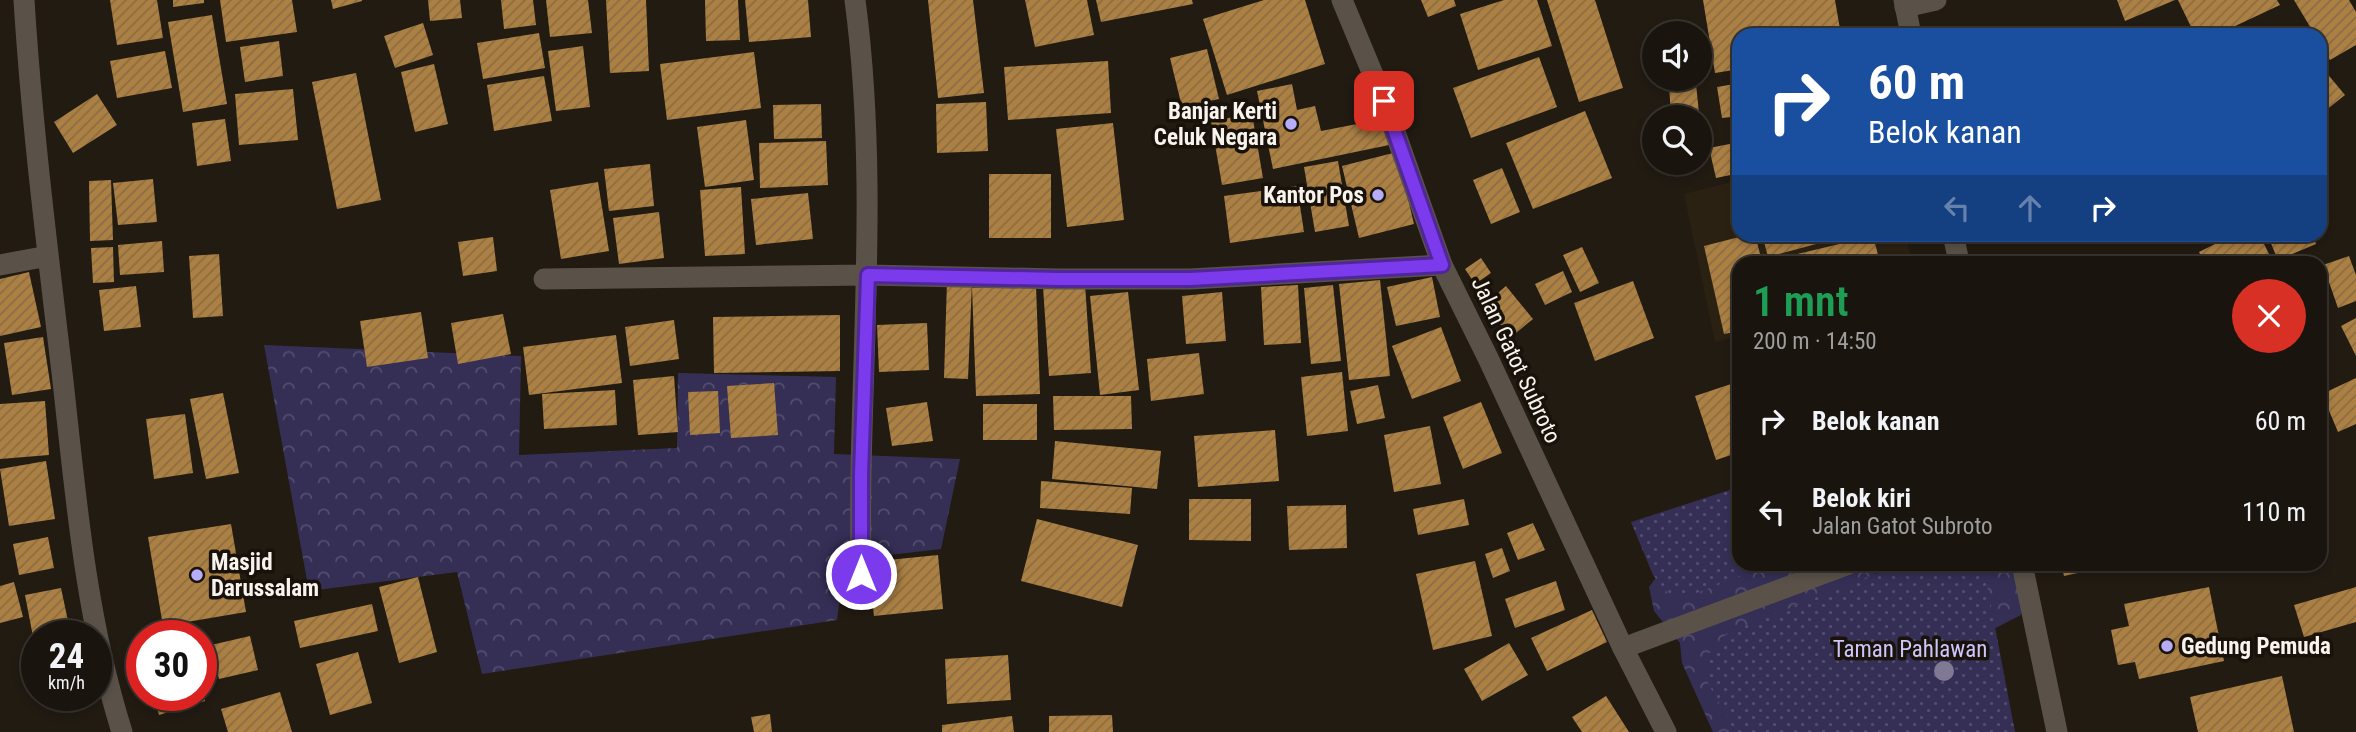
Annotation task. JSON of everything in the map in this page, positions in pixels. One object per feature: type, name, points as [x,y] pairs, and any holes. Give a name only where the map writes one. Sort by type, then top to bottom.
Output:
[{"type":"street","points":[[24,0],[30,103],[86,582],[106,681],[122,732]]},
{"type":"street","points":[[855,0],[865,131],[868,275],[861,474],[861,599]]},
{"type":"street","name":"Jalan Gatot Subroto","points":[[1342,0],[1384,101],[1442,265],[1665,732]]},
{"type":"street","points":[[1909,28],[1904,4],[1936,0]]},
{"type":"street","points":[[0,265],[48,256]]},
{"type":"street","points":[[544,279],[868,275],[1190,279],[1442,265]]},
{"type":"street","points":[[1623,648],[1830,571]]},
{"type":"street","points":[[2023,571],[2057,732]]},
{"type":"shaded area","points":[[1732,182],[1732,242],[1908,242],[1911,256],[1732,256],[1732,338],[1715,342],[1684,194]]},
{"type":"green space","points":[[264,345],[521,356],[519,455],[677,448],[678,373],[836,377],[834,454],[960,459],[941,549],[845,560],[837,620],[482,674],[457,572],[309,591]]},
{"type":"green space","points":[[1732,489],[1732,571],[1755,571],[1686,597],[1668,593],[1653,575],[1631,522]]},
{"type":"green space","name":"Taman Pahlawan","points":[[1732,565],[1732,571],[1874,571],[1878,581],[1904,571],[2018,571],[2026,600],[2021,615],[1974,639],[1761,732],[1713,732],[1682,663],[1680,643],[1654,611],[1649,587],[1661,571]]},
{"type":"green space","name":"Taman Pahlawan","points":[[1882,571],[1984,571],[2015,732],[1735,732],[1708,683],[1706,657],[1727,633]]},
{"type":"building","points":[[110,0],[157,0],[163,38],[117,45]]},
{"type":"building","points":[[173,0],[204,0],[204,3],[173,7]]},
{"type":"building","points":[[220,0],[292,0],[297,32],[226,42]]},
{"type":"building","points":[[331,0],[362,0],[362,1],[333,9]]},
{"type":"building","points":[[428,0],[460,0],[462,18],[430,21]]},
{"type":"building","points":[[501,0],[533,0],[536,25],[504,29]]},
{"type":"building","points":[[546,0],[588,0],[592,33],[550,37]]},
{"type":"building","points":[[606,0],[646,0],[649,71],[610,73]]},
{"type":"building","points":[[705,0],[738,0],[740,40],[706,41]]},
{"type":"building","points":[[745,0],[808,0],[811,37],[749,42]]},
{"type":"building","points":[[928,0],[973,0],[984,93],[938,98]]},
{"type":"building","points":[[1025,0],[1087,0],[1094,35],[1035,47]]},
{"type":"building","points":[[1096,0],[1192,0],[1193,4],[1101,22]]},
{"type":"building","points":[[1264,0],[1305,0],[1325,64],[1227,95],[1203,19]]},
{"type":"building","points":[[1421,0],[1454,0],[1456,6],[1428,17]]},
{"type":"building","points":[[1504,0],[1537,0],[1552,46],[1478,70],[1460,14]]},
{"type":"building","points":[[1547,0],[1595,0],[1623,88],[1579,102]]},
{"type":"building","points":[[1703,0],[1835,0],[1840,28],[1732,28],[1732,70],[1715,73],[1712,21],[1706,21]]},
{"type":"building","points":[[2117,0],[2175,0],[2125,21]]},
{"type":"building","points":[[2178,0],[2277,0],[2280,5],[2231,28],[2192,28]]},
{"type":"building","points":[[2294,0],[2349,0],[2356,12],[2356,45],[2330,60],[2327,56],[2327,28],[2311,28]]},
{"type":"building","points":[[212,15],[227,104],[183,112],[168,22]]},
{"type":"building","points":[[423,23],[433,55],[395,68],[384,36]]},
{"type":"building","points":[[539,33],[545,68],[483,79],[477,43]]},
{"type":"building","points":[[279,41],[283,76],[245,82],[240,47]]},
{"type":"building","points":[[583,46],[590,107],[556,111],[548,51]]},
{"type":"building","points":[[1207,49],[1219,99],[1182,107],[1170,58]]},
{"type":"building","points":[[165,51],[172,88],[117,98],[110,61]]},
{"type":"building","points":[[754,52],[761,108],[667,120],[660,64]]},
{"type":"building","points":[[1539,57],[1557,107],[1471,138],[1453,88]]},
{"type":"building","points":[[1108,61],[1111,113],[1008,120],[1004,67]]},
{"type":"building","points":[[434,64],[448,124],[415,132],[401,72]]},
{"type":"building","points":[[356,73],[381,200],[337,209],[312,82]]},
{"type":"building","points":[[2327,73],[2345,95],[2327,109]]},
{"type":"building","points":[[544,76],[552,121],[494,131],[487,85]]},
{"type":"building","name":"Banjar Kerti Celuk Negara","points":[[1292,84],[1297,110],[1315,106],[1321,131],[1388,118],[1394,144],[1273,169],[1257,91]]},
{"type":"building","points":[[1732,84],[1732,117],[1722,118],[1717,87]]},
{"type":"building","points":[[293,89],[298,140],[239,145],[235,94]]},
{"type":"building","points":[[1669,91],[1697,91],[1698,105],[1670,105]]},
{"type":"building","points":[[97,94],[117,125],[73,153],[54,122]]},
{"type":"building","points":[[986,102],[988,151],[937,153],[936,104]]},
{"type":"building","points":[[821,104],[822,138],[774,139],[773,105]]},
{"type":"building","points":[[1585,111],[1612,178],[1533,209],[1506,143]]},
{"type":"building","points":[[1252,114],[1263,178],[1222,185],[1211,121]]},
{"type":"building","points":[[225,119],[231,161],[197,166],[192,123]]},
{"type":"building","points":[[746,120],[754,180],[705,187],[697,127]]},
{"type":"building","points":[[1113,123],[1124,220],[1067,227],[1056,129]]},
{"type":"building","points":[[826,141],[828,185],[760,188],[759,143]]},
{"type":"building","points":[[1732,144],[1732,175],[1716,178],[1712,147]]},
{"type":"building","name":"Kantor Pos","points":[[1397,152],[1414,224],[1359,238],[1342,166]]},
{"type":"building","points":[[1338,161],[1349,226],[1315,232],[1304,167]]},
{"type":"building","points":[[650,164],[654,206],[609,211],[604,169]]},
{"type":"building","points":[[1502,168],[1520,212],[1491,224],[1473,180]]},
{"type":"building","points":[[989,174],[1051,174],[1051,238],[989,238]]},
{"type":"building","points":[[153,179],[157,222],[118,225],[113,183]]},
{"type":"building","points":[[111,180],[113,240],[90,241],[89,181]]},
{"type":"building","points":[[598,182],[609,251],[561,259],[550,190]]},
{"type":"building","points":[[1297,186],[1304,232],[1230,243],[1224,196]]},
{"type":"building","points":[[741,187],[745,254],[705,256],[700,190]]},
{"type":"building","points":[[808,193],[813,239],[756,245],[751,199]]},
{"type":"building","points":[[659,212],[664,258],[619,264],[613,218]]},
{"type":"building","points":[[493,237],[497,271],[463,276],[458,242]]},
{"type":"building","points":[[1732,239],[1732,242],[1757,242],[1760,256],[1732,256],[1732,332],[1724,334],[1704,246]]},
{"type":"building","points":[[162,241],[164,272],[120,275],[118,245]]},
{"type":"building","points":[[1764,242],[1824,242],[1772,256],[1768,256]]},
{"type":"building","points":[[1848,242],[1875,242],[1878,256],[1789,256]]},
{"type":"building","points":[[2219,242],[2263,242],[2270,256],[2201,256],[2199,252]]},
{"type":"building","points":[[2270,242],[2315,242],[2288,256],[2276,256]]},
{"type":"building","points":[[113,247],[114,282],[93,283],[91,248]]},
{"type":"building","points":[[1582,247],[1599,283],[1580,292],[1563,255]]},
{"type":"building","points":[[219,254],[223,316],[193,318],[189,256]]},
{"type":"building","points":[[2349,256],[2356,275],[2356,301],[2338,308],[2327,276],[2327,264]]},
{"type":"building","points":[[1481,258],[1491,273],[1475,284],[1465,269]]},
{"type":"building","points":[[1563,271],[1572,292],[1545,305],[1535,284]]},
{"type":"building","points":[[29,272],[41,327],[0,336],[0,279]]},
{"type":"building","points":[[1432,277],[1440,317],[1396,326],[1387,287]]},
{"type":"building","points":[[1380,280],[1390,376],[1349,380],[1339,284]]},
{"type":"building","points":[[947,281],[972,282],[968,379],[944,378]]},
{"type":"building","points":[[1633,281],[1654,338],[1595,361],[1574,303]]},
{"type":"building","points":[[1085,284],[1091,373],[1049,376],[1043,287]]},
{"type":"building","points":[[1298,285],[1301,343],[1264,345],[1261,287]]},
{"type":"building","points":[[1333,285],[1341,361],[1311,364],[1304,288]]},
{"type":"building","points":[[136,286],[141,327],[104,331],[99,290]]},
{"type":"building","points":[[1036,286],[1040,394],[976,396],[972,288]]},
{"type":"building","points":[[1506,286],[1533,319],[1511,337],[1484,305]]},
{"type":"building","points":[[1128,292],[1139,390],[1100,395],[1090,296]]},
{"type":"building","points":[[1222,292],[1226,341],[1186,344],[1182,296]]},
{"type":"building","points":[[421,312],[428,358],[367,367],[360,321]]},
{"type":"building","points":[[503,314],[511,354],[458,364],[451,323]]},
{"type":"building","points":[[840,315],[840,371],[714,373],[713,317]]},
{"type":"building","points":[[2356,318],[2356,356],[2341,326]]},
{"type":"building","points":[[674,320],[679,359],[630,366],[625,327]]},
{"type":"building","points":[[927,323],[929,370],[879,372],[877,325]]},
{"type":"building","points":[[1441,327],[1461,381],[1412,399],[1392,346]]},
{"type":"building","points":[[616,335],[622,383],[529,395],[523,347]]},
{"type":"building","points":[[43,337],[51,389],[12,395],[4,343]]},
{"type":"building","points":[[1199,353],[1204,394],[1151,401],[1147,359]]},
{"type":"building","points":[[1342,372],[1348,431],[1307,436],[1301,377]]},
{"type":"building","points":[[674,376],[678,432],[638,435],[633,380]]},
{"type":"building","points":[[2356,378],[2356,424],[2338,432],[2327,406],[2327,392]]},
{"type":"building","points":[[774,383],[778,435],[731,438],[727,386]]},
{"type":"building","points":[[1732,384],[1732,455],[1716,460],[1695,396]]},
{"type":"building","points":[[1378,385],[1385,418],[1357,424],[1350,391]]},
{"type":"building","points":[[615,390],[617,425],[544,429],[542,394]]},
{"type":"building","points":[[718,391],[720,433],[690,435],[688,392]]},
{"type":"building","points":[[223,393],[239,473],[206,479],[190,399]]},
{"type":"building","points":[[1053,396],[1131,396],[1132,429],[1054,430]]},
{"type":"building","points":[[45,401],[49,455],[0,459],[0,404]]},
{"type":"building","points":[[927,402],[933,441],[892,446],[886,408]]},
{"type":"building","points":[[1481,402],[1502,453],[1463,469],[1443,417]]},
{"type":"building","points":[[983,404],[1037,404],[1037,440],[983,440]]},
{"type":"building","points":[[185,414],[193,473],[154,479],[146,419]]},
{"type":"building","points":[[1430,426],[1441,484],[1394,492],[1384,435]]},
{"type":"building","points":[[1275,430],[1279,481],[1198,487],[1194,436]]},
{"type":"building","points":[[1055,441],[1161,451],[1157,489],[1052,479]]},
{"type":"building","points":[[46,461],[55,519],[9,526],[0,469]]},
{"type":"building","points":[[1041,481],[1132,488],[1130,514],[1040,508]]},
{"type":"building","points":[[1189,499],[1251,499],[1251,541],[1189,540]]},
{"type":"building","points":[[1464,499],[1469,525],[1418,535],[1413,509]]},
{"type":"building","points":[[1346,505],[1347,548],[1289,550],[1287,506]]},
{"type":"building","points":[[1037,519],[1138,545],[1122,607],[1021,581]]},
{"type":"building","points":[[1533,523],[1545,550],[1518,560],[1507,533]]},
{"type":"building","name":"Masjid Darussalam","points":[[231,524],[246,612],[199,620],[162,620],[148,537]]},
{"type":"building","points":[[48,537],[54,568],[19,575],[13,544]]},
{"type":"building","points":[[1502,548],[1510,571],[1493,578],[1485,554]]},
{"type":"building","points":[[938,555],[943,609],[874,616],[868,562]]},
{"type":"building","points":[[1475,561],[1492,636],[1433,650],[1416,574]]},
{"type":"building","points":[[2063,571],[2086,571],[2064,576]]},
{"type":"building","points":[[418,577],[437,652],[399,663],[379,587]]},
{"type":"building","points":[[1556,581],[1565,610],[1515,628],[1505,599]]},
{"type":"building","points":[[14,582],[23,617],[0,623],[0,586]]},
{"type":"building","name":"Gedung Pemuda","points":[[2209,587],[2224,661],[2139,679],[2135,662],[2118,665],[2111,630],[2129,626],[2124,604]]},
{"type":"building","points":[[2356,587],[2356,622],[2304,637],[2294,605]]},
{"type":"building","points":[[61,588],[68,620],[30,620],[25,595]]},
{"type":"building","points":[[372,604],[378,631],[300,648],[294,621]]},
{"type":"building","points":[[1592,610],[1607,642],[1547,671],[1531,638]]},
{"type":"building","points":[[250,636],[258,670],[219,679],[217,644]]},
{"type":"building","points":[[1509,643],[1528,675],[1482,701],[1464,669]]},
{"type":"building","points":[[358,652],[372,703],[330,715],[316,664]]},
{"type":"building","points":[[1008,655],[1011,700],[947,704],[945,659]]},
{"type":"building","points":[[2282,676],[2294,732],[2198,732],[2190,697]]},
{"type":"building","points":[[280,692],[292,732],[228,732],[221,709]]},
{"type":"building","points":[[1606,696],[1629,732],[1582,732],[1572,717]]},
{"type":"building","points":[[770,714],[772,732],[754,732],[751,717]]},
{"type":"building","points":[[1112,715],[1113,732],[1049,732],[1049,716]]},
{"type":"building","points":[[1012,716],[1014,732],[942,732],[942,725]]},
{"type":"place","name":"Banjar Kerti Celuk Negara","points":[[1291,124]]},
{"type":"place","name":"Kantor Pos","points":[[1378,195]]},
{"type":"place","name":"Masjid Darussalam","points":[[197,575]]},
{"type":"place","name":"Gedung Pemuda","points":[[2167,646]]},
{"type":"route","points":[[861,574],[861,474],[868,275],[1190,279],[1442,265],[1384,101]]}]
